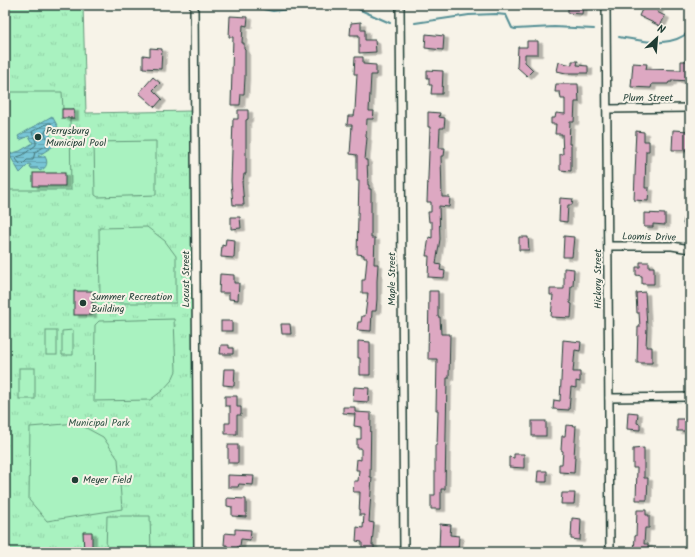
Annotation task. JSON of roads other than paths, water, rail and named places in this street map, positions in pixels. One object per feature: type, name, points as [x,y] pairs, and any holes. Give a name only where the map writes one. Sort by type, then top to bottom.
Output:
[{"type":"street","name":"Locust Street","points":[[194,5],[198,552]]},
{"type":"street","name":"Maple Street","points":[[400,5],[404,552]]},
{"type":"street","name":"Hickory Street","points":[[606,5],[610,552]]},
{"type":"street","name":"Plum Street","points":[[607,109],[690,108]]},
{"type":"street","name":"Loomis Drive","points":[[608,246],[672,246],[690,250]]},
{"type":"street","points":[[609,398],[690,397]]},
{"type":"water","points":[[52,116],[58,127],[49,133],[55,145],[38,156],[44,155],[47,162],[46,166],[40,171],[38,169],[30,168],[31,165],[29,164],[20,173],[9,154],[20,151],[33,143],[29,136],[20,140],[18,136]]},
{"type":"waterway","points":[[141,5],[147,7],[160,5]]},
{"type":"waterway","points":[[242,5],[273,11],[322,5],[349,6],[390,23]]},
{"type":"waterway","points":[[415,23],[469,15],[496,14],[506,15],[512,28],[515,29],[554,27],[594,29]]},
{"type":"waterway","points":[[619,37],[647,42],[665,42],[682,37],[690,31]]},
{"type":"place","name":"Perrysburg Municipal Pool","points":[[38,137]]},
{"type":"place","name":"Summer Recreation Building","points":[[83,303]]},
{"type":"place","name":"Meyer Field","points":[[75,480]]},
{"type":"park label","name":"Municipal Park","points":[[99,423]]}]
